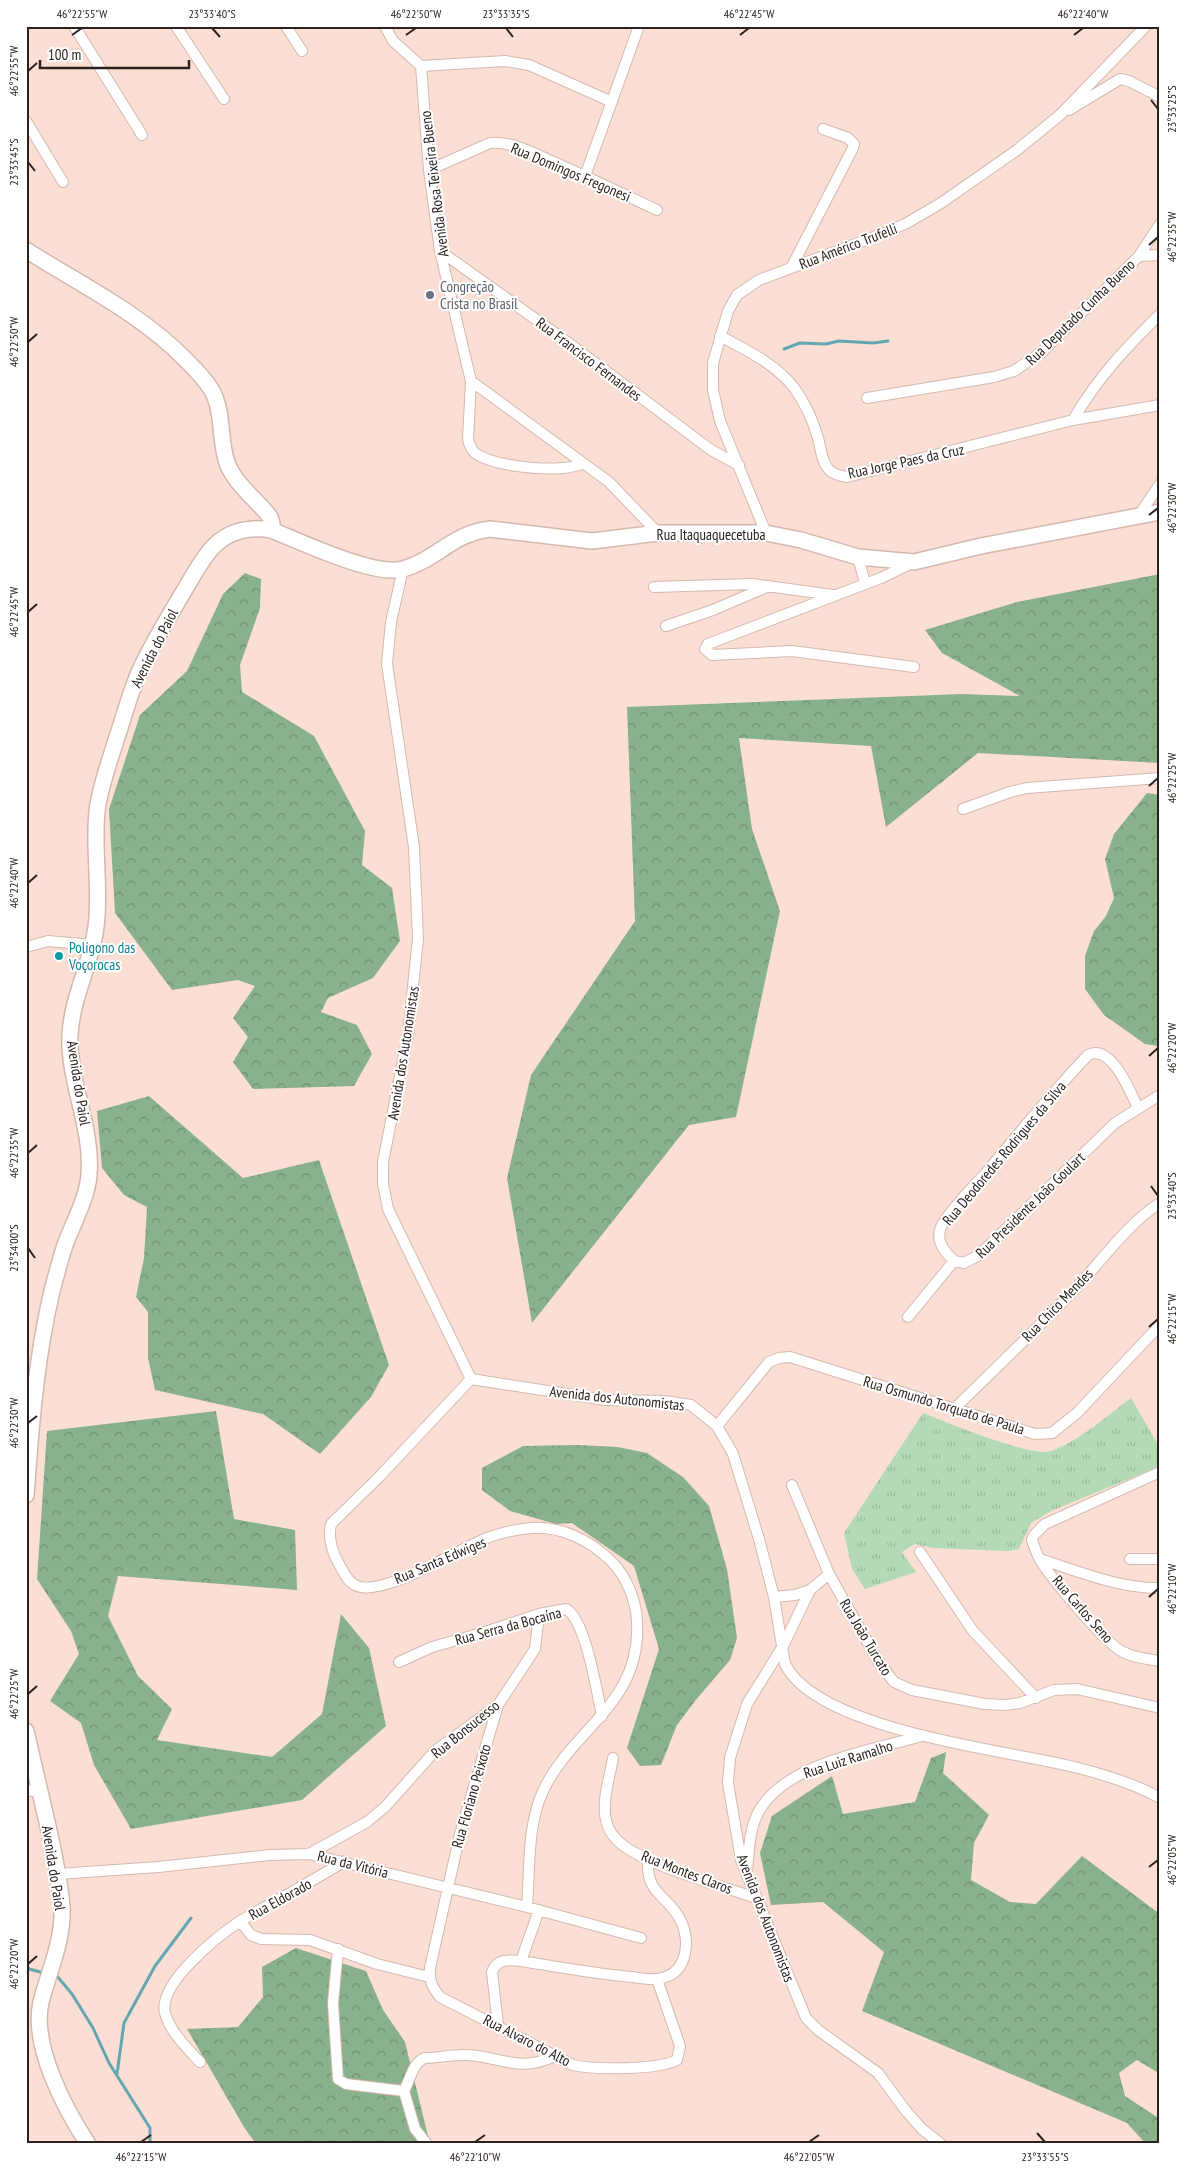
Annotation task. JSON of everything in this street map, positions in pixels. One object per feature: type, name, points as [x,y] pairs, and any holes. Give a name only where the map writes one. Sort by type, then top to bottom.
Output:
[{"type":"street","points":[[74,26],[142,135]]},
{"type":"street","points":[[176,26],[224,99]]},
{"type":"street","points":[[286,26],[302,51]]},
{"type":"street","points":[[385,26],[393,41],[421,66],[506,62],[529,65],[612,102]]},
{"type":"street","points":[[585,176],[639,26]]},
{"type":"street","name":"Rua Américo Trufelli","points":[[766,533],[715,403],[714,363],[728,311],[737,295],[759,280],[907,223],[941,203],[1010,155],[1060,114],[1146,26]]},
{"type":"street","name":"Avenida Rosa Teixeira Bueno","points":[[421,66],[429,170],[440,251],[471,381],[468,439],[470,447],[475,453],[504,463],[539,468],[562,468],[584,464]]},
{"type":"street","points":[[1060,114],[1120,79],[1124,79],[1160,97]]},
{"type":"street","points":[[26,122],[63,182]]},
{"type":"street","points":[[791,268],[854,148],[854,144],[848,138],[823,129]]},
{"type":"street","name":"Rua Domingos Fregonesi","points":[[429,170],[490,143],[500,143],[526,150],[656,210]]},
{"type":"street","name":"Rua Deputado Cunha Bueno","points":[[867,398],[994,377],[1014,371],[1042,352],[1138,256],[1160,224]]},
{"type":"street","points":[[26,250],[148,325],[204,378],[212,390],[216,403],[227,461],[232,473],[270,517],[272,523],[271,530],[340,558],[382,568],[403,569]]},
{"type":"street","name":"Rua Francisco Fernandes","points":[[440,251],[562,338],[711,450],[739,465]]},
{"type":"street","points":[[1138,256],[1160,255]]},
{"type":"street","points":[[1073,420],[1089,392],[1105,371],[1160,314]]},
{"type":"street","name":"Rua Jorge Paes da Cruz","points":[[720,336],[758,356],[778,370],[795,389],[805,406],[817,436],[824,461],[830,471],[847,477],[1073,420],[1160,405]]},
{"type":"street","points":[[471,381],[609,482],[658,533]]},
{"type":"street","points":[[1139,516],[1160,484]]},
{"type":"street","name":"Rua Itaquaquecetuba","points":[[403,569],[475,531],[512,530],[592,541],[658,533],[766,533],[801,540],[858,557],[914,562],[981,546],[1160,512]]},
{"type":"street","name":"Avenida do Paiol","points":[[26,1495],[31,1418],[52,1292],[64,1247],[89,1178],[90,1160],[86,1122],[74,1076],[70,1036],[76,1002],[93,945],[99,889],[96,834],[97,809],[112,751],[139,671],[183,593],[213,547],[224,538],[242,530],[260,528],[271,530]]},
{"type":"street","points":[[858,557],[865,583]]},
{"type":"street","points":[[914,562],[708,644],[706,651],[712,655],[792,651],[914,667]]},
{"type":"street","name":"Avenida dos Autonomistas","points":[[403,569],[391,622],[387,664],[414,847],[418,938],[410,1018],[383,1162],[383,1184],[388,1209],[471,1379],[606,1400],[665,1401],[691,1405],[717,1426],[733,1454],[759,1539],[774,1597],[783,1646],[746,1704],[730,1758],[728,1783],[741,1860],[806,2018],[818,2030],[878,2073],[906,2111],[922,2129],[940,2144]]},
{"type":"street","points":[[654,587],[752,584],[834,595]]},
{"type":"street","points":[[666,626],[713,610],[770,586]]},
{"type":"street","points":[[963,809],[1027,788],[1160,778]]},
{"type":"street","points":[[26,947],[48,941],[93,945]]},
{"type":"street","name":"Rua Deodoredes Rodrigues da Silva","points":[[954,1261],[941,1245],[939,1237],[942,1227],[1026,1124],[1088,1055],[1100,1052],[1119,1070],[1138,1108]]},
{"type":"street","name":"Rua Presidente João Goulart","points":[[908,1317],[954,1261],[964,1263],[979,1255],[1115,1123],[1160,1095]]},
{"type":"street","name":"Rua Chico Mendes","points":[[955,1408],[1074,1290],[1121,1238],[1160,1203]]},
{"type":"street","name":"Rua Osmundo Torquato de Paula","points":[[717,1426],[769,1362],[779,1358],[790,1357],[1035,1434],[1052,1433],[1077,1413],[1160,1326]]},
{"type":"street","name":"Rua Santa Edwiges","points":[[471,1379],[331,1524],[329,1533],[337,1561],[354,1585],[370,1587],[409,1577],[482,1540],[531,1528],[551,1529],[572,1534],[611,1561],[627,1584],[637,1607],[638,1634],[632,1669],[614,1700],[556,1769],[542,1794],[534,1819],[527,1907]]},
{"type":"street","points":[[1160,1472],[1045,1524],[1034,1535],[1032,1540],[1039,1558],[1081,1573],[1134,1586],[1160,1588]]},
{"type":"street","name":"Rua João Turcato","points":[[792,1484],[829,1574],[878,1661],[894,1682],[912,1690],[985,1704],[1004,1705],[1020,1703],[1054,1690],[1077,1689],[1160,1708]]},
{"type":"street","points":[[920,1552],[973,1631],[1036,1698]]},
{"type":"street","name":"Rua Carlos Seno","points":[[1039,1558],[1088,1620],[1122,1652],[1160,1661]]},
{"type":"street","points":[[1130,1559],[1160,1559]]},
{"type":"street","points":[[774,1597],[795,1595],[810,1590],[829,1574]]},
{"type":"street","points":[[783,1646],[810,1590]]},
{"type":"street","name":"Rua Serra da Bocaína","points":[[398,1662],[432,1647],[563,1608],[572,1612],[580,1628],[593,1673],[602,1716]]},
{"type":"street","name":"Rua Bonsucesso","points":[[310,1854],[367,1822],[385,1807],[435,1751],[498,1705],[535,1649],[539,1614]]},
{"type":"street","name":"Rua Luiz Ramalho","points":[[783,1646],[785,1664],[789,1673],[818,1696],[844,1711],[870,1721],[923,1736],[1079,1768],[1126,1783],[1160,1798]]},
{"type":"street","name":"Rua Floriano Peixoto","points":[[447,1887],[460,1834],[498,1705]]},
{"type":"street","name":"Avenida do Paiol","points":[[26,1731],[33,1791],[58,1874],[62,1924],[41,2005],[41,2039],[52,2077],[83,2141]]},
{"type":"street","name":"Rua Luiz Ramalho","points":[[747,1871],[752,1830],[759,1812],[778,1788],[815,1767],[923,1736]]},
{"type":"street","name":"Rua Montes Claros","points":[[613,1758],[605,1814],[609,1828],[616,1839],[648,1860],[756,1898]]},
{"type":"street","name":"Rua da Vitória","points":[[58,1874],[158,1867],[270,1855],[310,1854],[345,1861],[539,1910],[641,1938]]},
{"type":"street","points":[[498,2025],[492,1972],[494,1967],[504,1960],[609,1975],[657,1979],[671,1975],[679,1968],[687,1945],[686,1933],[680,1919],[665,1899],[652,1888],[648,1878],[648,1860]]},
{"type":"street","name":"Rua Eldorado","points":[[200,2062],[169,2023],[165,2011],[167,1996],[175,1982],[204,1949],[240,1921],[345,1861]]},
{"type":"street","points":[[240,1921],[251,1935],[261,1939],[310,1940],[377,1964],[429,1977],[447,1887]]},
{"type":"street","points":[[521,1961],[539,1910]]},
{"type":"street","points":[[338,1949],[333,2003],[338,2079],[346,2084],[404,2091]]},
{"type":"street","name":"Rua Alvaro do Alto","points":[[429,1977],[434,1989],[440,1996],[573,2065],[588,2068],[661,2065],[677,2060],[680,2046],[657,1979]]},
{"type":"street","points":[[427,2144],[415,2129],[404,2091],[418,2062],[425,2058],[465,2055],[506,2063],[525,2064],[543,2061],[555,2056]]},
{"type":"green space","points":[[245,573],[261,579],[260,608],[240,665],[242,692],[314,736],[365,831],[362,865],[392,888],[400,941],[373,978],[328,998],[321,1012],[357,1025],[372,1054],[354,1086],[253,1089],[233,1062],[248,1037],[233,1018],[255,986],[238,980],[172,990],[115,913],[109,809],[140,715],[187,671],[223,594]]},
{"type":"green space","points":[[1160,574],[1160,763],[978,753],[886,827],[871,746],[739,738],[752,829],[780,911],[736,1117],[689,1125],[532,1323],[507,1178],[531,1075],[635,921],[627,707],[962,694],[1020,696],[942,653],[925,630],[1017,602]]},
{"type":"green space","points":[[1147,793],[1160,795],[1158,1046],[1145,1044],[1104,1015],[1085,989],[1085,956],[1094,931],[1106,916],[1114,898],[1105,859],[1114,834]]},
{"type":"green space","points":[[149,1096],[243,1178],[319,1160],[389,1365],[371,1397],[320,1454],[263,1414],[155,1390],[148,1358],[148,1312],[136,1297],[144,1258],[147,1207],[124,1195],[102,1168],[97,1111]]},
{"type":"green space","points":[[1131,1398],[1160,1448],[1160,1466],[1051,1511],[1031,1523],[1019,1549],[1008,1551],[933,1548],[915,1544],[902,1552],[916,1572],[865,1589],[852,1569],[844,1533],[923,1413],[989,1438],[1041,1452],[1051,1451],[1072,1441]]},
{"type":"green space","points":[[216,1411],[234,1519],[295,1530],[297,1590],[118,1576],[108,1616],[138,1676],[172,1709],[157,1740],[272,1757],[322,1714],[341,1614],[369,1648],[386,1726],[302,1800],[131,1829],[94,1765],[81,1723],[50,1701],[79,1654],[71,1631],[37,1579],[47,1431]]},
{"type":"green space","points":[[578,1445],[618,1447],[647,1453],[683,1477],[709,1506],[727,1569],[737,1638],[730,1660],[677,1725],[661,1765],[640,1766],[627,1748],[659,1649],[634,1566],[572,1523],[556,1524],[510,1511],[482,1490],[482,1468],[523,1446]]},
{"type":"green space","points":[[946,1752],[943,1773],[989,1815],[974,1843],[971,1880],[1010,1902],[1036,1904],[1082,1856],[1160,1914],[1160,2074],[1137,2060],[1119,2073],[1125,2096],[1160,2119],[1160,2144],[1146,2144],[1127,2123],[862,2011],[884,1952],[823,1902],[771,1905],[760,1853],[772,1816],[832,1776],[843,1814],[915,1802],[931,1758]]},
{"type":"green space","points":[[296,1948],[366,1971],[383,2010],[405,2042],[430,2144],[256,2144],[244,2127],[187,2029],[238,2027],[263,1997],[262,1967]]},
{"type":"waterway","points":[[784,349],[800,343],[826,344],[839,341],[873,343],[888,341]]},
{"type":"waterway","points":[[117,2074],[124,2023],[155,1966],[191,1918]]},
{"type":"waterway","points":[[26,1963],[29,1969],[44,1973]]},
{"type":"waterway","points":[[53,1975],[57,1976],[72,1994],[93,2028],[109,2063],[150,2128],[150,2144]]},
{"type":"place","name":"Congreção Crista no Brasil","points":[[430,295]]},
{"type":"place","name":"Polígono das Voçorocas","points":[[59,956]]}]
